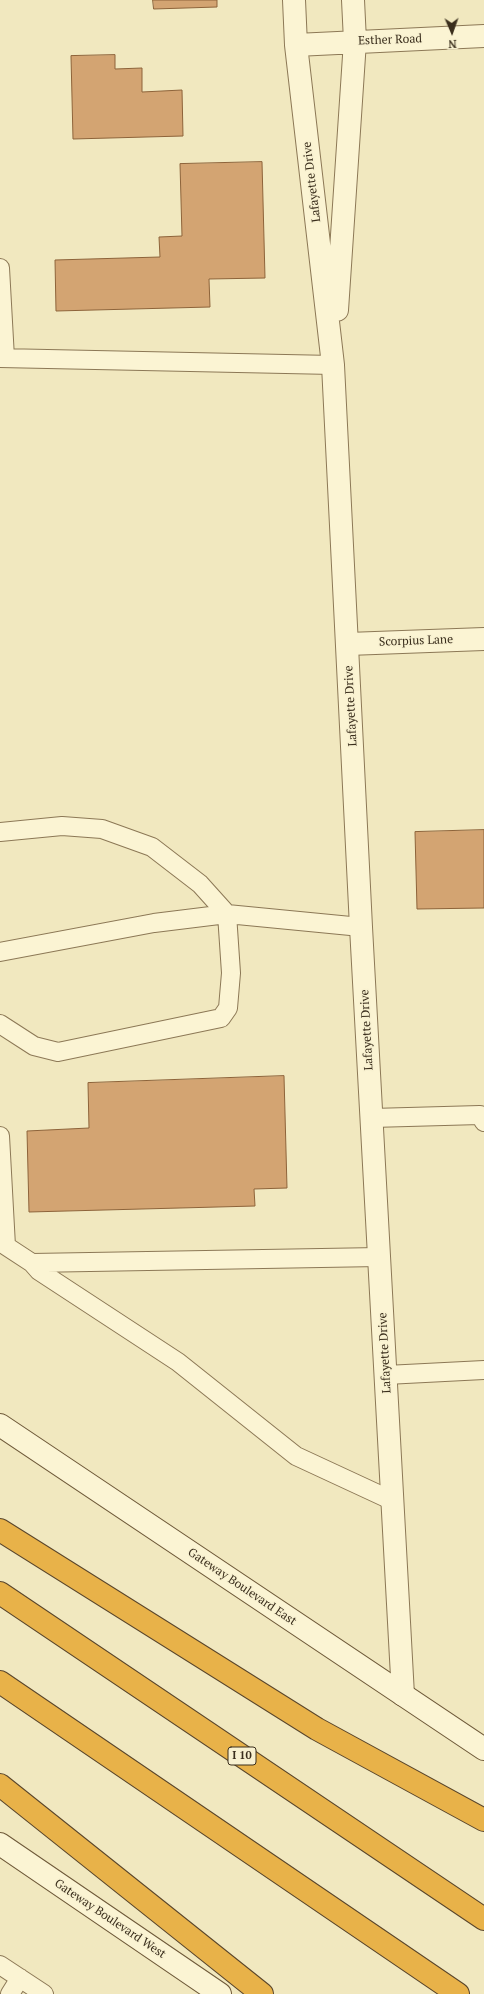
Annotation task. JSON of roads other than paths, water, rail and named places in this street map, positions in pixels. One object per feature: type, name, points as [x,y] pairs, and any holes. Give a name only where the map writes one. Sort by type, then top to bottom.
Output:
[{"type":"highway","points":[[0,1530],[317,1729],[484,1820]]},
{"type":"highway","name":"I 10","points":[[0,1594],[484,1919]]},
{"type":"highway","points":[[0,1682],[458,1994]]},
{"type":"highway","points":[[0,1784],[262,1994]]},
{"type":"street","name":"Lafayette Drive","points":[[294,0],[296,45],[333,365],[361,927],[403,1695]]},
{"type":"street","name":"Lafayette Drive","points":[[333,365],[354,41],[353,0]]},
{"type":"street","name":"Esther Road","points":[[296,45],[354,41],[484,36]]},
{"type":"street","name":"Scorpius Lane","points":[[348,644],[484,639]]},
{"type":"street","name":"Gateway Boulevard East","points":[[0,1424],[484,1750]]},
{"type":"street","name":"Gateway Boulevard West","points":[[0,1844],[220,1994]]},
{"type":"lane","points":[[0,268],[2,358],[333,365]]},
{"type":"lane","points":[[0,832],[62,826],[102,829],[152,847],[200,884],[227,914],[231,973],[228,1008],[221,1018],[58,1052],[34,1046],[0,1024]]},
{"type":"lane","points":[[0,952],[154,924],[227,914],[361,927]]},
{"type":"lane","points":[[372,1118],[480,1115],[484,1122]]},
{"type":"lane","points":[[0,1136],[3,1244],[32,1263],[39,1271],[178,1362],[296,1456],[393,1502]]},
{"type":"lane","points":[[32,1263],[379,1257]]},
{"type":"lane","points":[[386,1375],[484,1370]]},
{"type":"lane","points":[[0,1965],[44,1994]]},
{"type":"lane","points":[[10,1994],[20,1978]]}]
